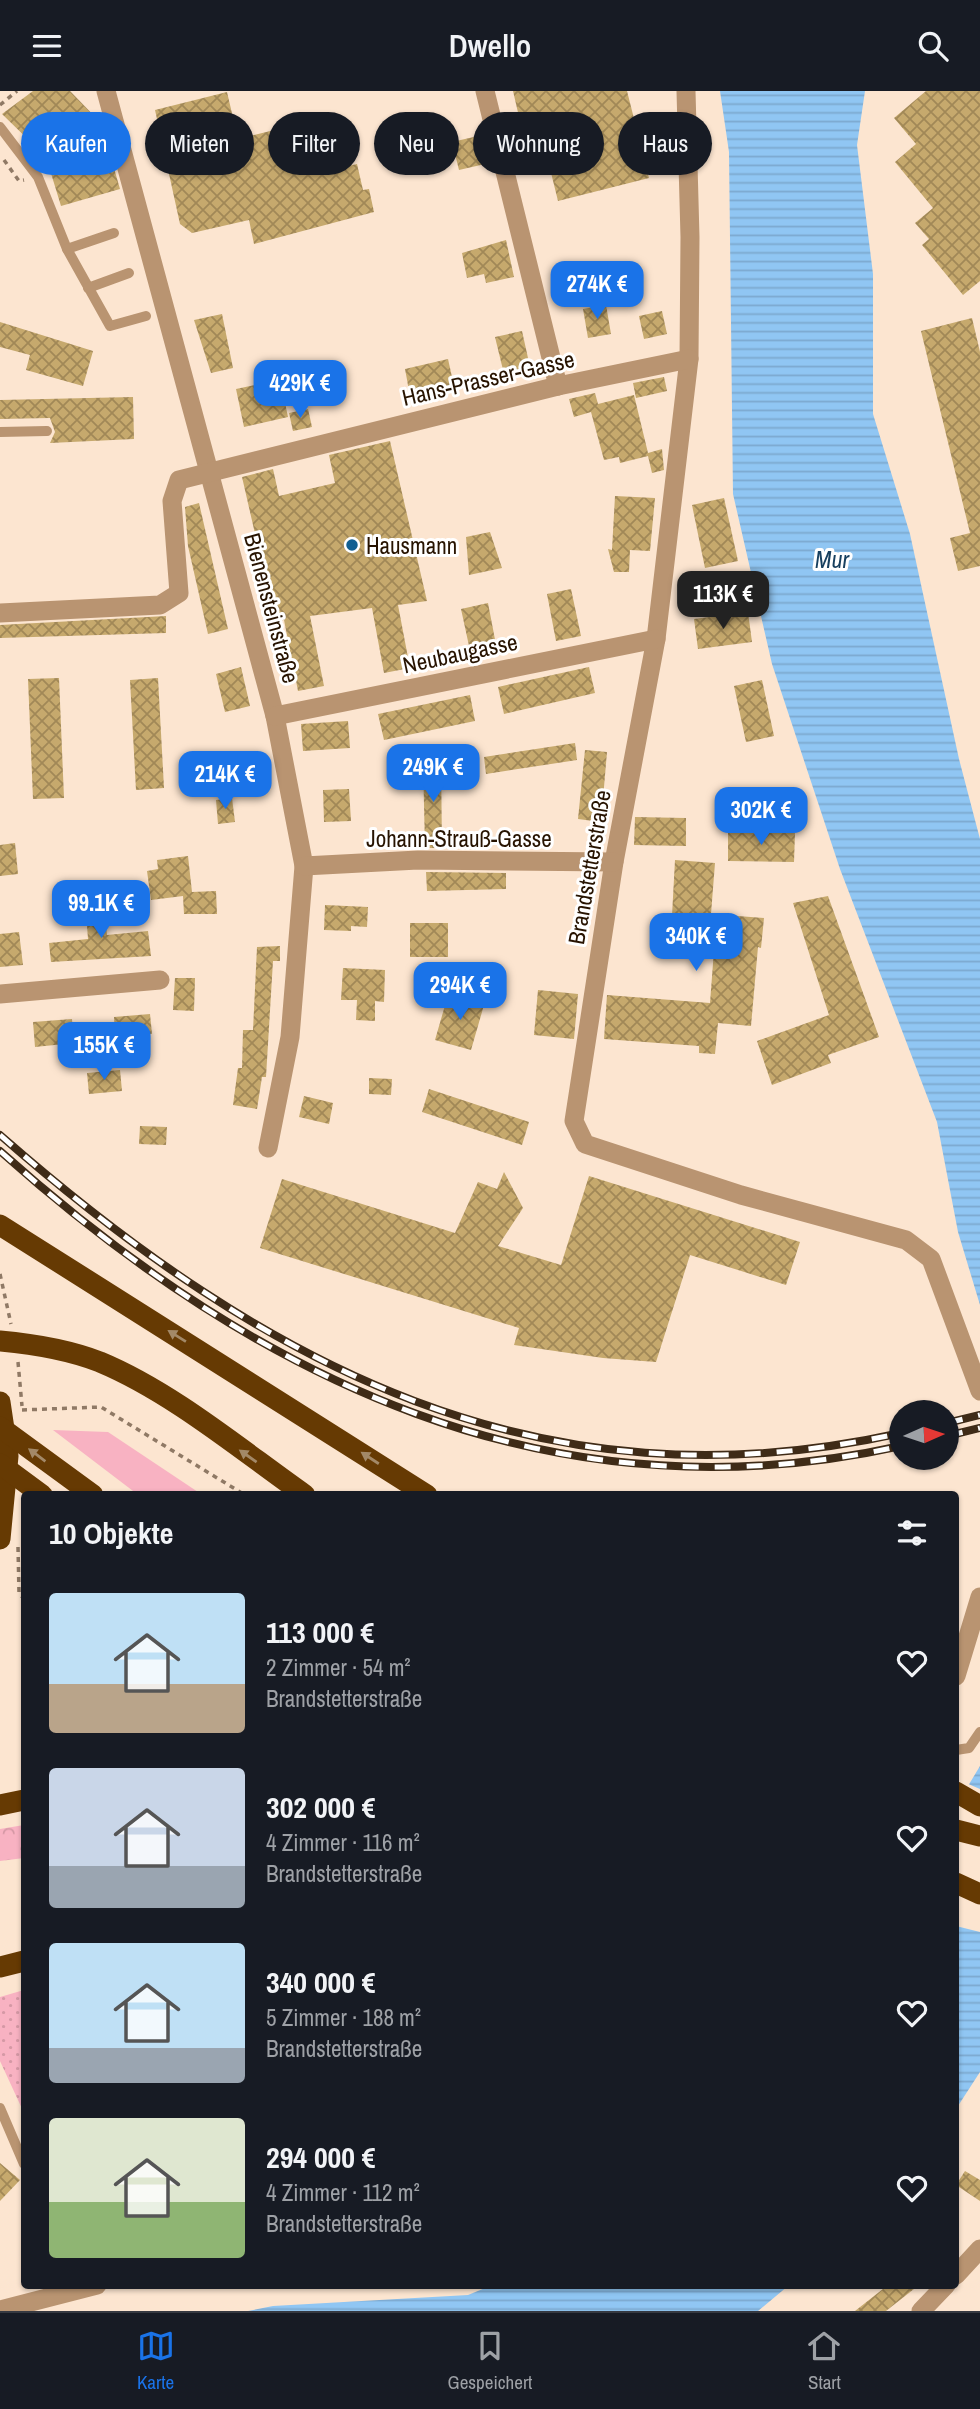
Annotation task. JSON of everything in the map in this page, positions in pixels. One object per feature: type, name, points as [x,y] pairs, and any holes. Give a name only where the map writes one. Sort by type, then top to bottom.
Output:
[{"type":"highway","points":[[0,1225],[421,1491]]},
{"type":"highway","points":[[0,1341],[40,1346],[100,1362],[156,1392],[298,1491]]},
{"type":"highway","points":[[0,1402],[8,1456],[0,1539]]},
{"type":"highway","points":[[0,1427],[87,1491]]},
{"type":"highway","points":[[0,1464],[36,1491]]},
{"type":"highway","points":[[959,1794],[980,1806]]},
{"type":"highway","points":[[0,1805],[21,1801]]},
{"type":"highway","points":[[959,1831],[980,1836]]},
{"type":"highway","points":[[959,1885],[980,1896]]},
{"type":"highway","points":[[959,1895],[980,1896]]},
{"type":"highway","points":[[0,1967],[21,1962]]},
{"type":"street","name":"Bienensteinstraße","points":[[106,91],[275,716],[304,866],[290,1037],[268,1148]]},
{"type":"street","points":[[485,91],[558,386]]},
{"type":"street","name":"Brandstetterstraße","points":[[686,91],[691,237],[689,359],[656,639],[614,862],[574,1121],[585,1144],[741,1195],[906,1240],[931,1259],[980,1391]]},
{"type":"street","name":"Hans-Prasser-Gasse","points":[[0,613],[160,605],[179,593],[172,501],[179,480],[558,386],[689,359]]},
{"type":"street","name":"Neubaugasse","points":[[275,716],[656,639]]},
{"type":"street","name":"Johann-Strauß-Gasse","points":[[304,866],[418,860],[614,862]]},
{"type":"street","points":[[0,995],[160,980]]},
{"type":"street","points":[[959,1666],[980,1597]]},
{"type":"street","points":[[959,2272],[980,2249]]},
{"type":"street","points":[[0,2310],[78,2289]]},
{"type":"street","points":[[928,2309],[943,2289]]},
{"type":"lane","points":[[0,127],[38,177],[67,249],[110,326],[146,316]]},
{"type":"lane","points":[[67,249],[114,233]]},
{"type":"lane","points":[[88,288],[129,273]]},
{"type":"lane","points":[[0,432],[47,431]]},
{"type":"lane","points":[[959,1750],[969,1748],[980,1732]]},
{"type":"lane","points":[[0,2108],[21,2157]]},
{"type":"path","points":[[0,105],[18,91]]},
{"type":"path","points":[[22,1410],[101,1407],[238,1491]]},
{"type":"green space","points":[[53,1430],[108,1432],[196,1491],[133,1491]]},
{"type":"green space","points":[[21,1826],[21,1858],[0,1861],[0,1829]]},
{"type":"green space","points":[[21,1991],[21,2106],[0,2061],[0,1997]]},
{"type":"water","name":"Mur","points":[[720,91],[865,91],[857,145],[873,274],[873,414],[910,534],[959,759],[980,839],[980,1305],[958,1232],[937,1122],[840,869],[772,664],[733,494],[729,152]]},
{"type":"water","points":[[980,1766],[980,2072],[959,2104],[959,1801]]},
{"type":"water","points":[[483,2289],[784,2289],[758,2311],[248,2311],[273,2306],[468,2295]]},
{"type":"pier","points":[[966,1783],[980,1789],[980,1932],[959,1927],[959,1794]]},
{"type":"building","points":[[33,91],[70,91],[90,112],[21,112],[21,133],[2,114]]},
{"type":"building","points":[[513,91],[627,91],[632,112],[618,112],[618,175],[648,175],[649,178],[558,201],[552,175],[604,175],[604,112],[518,112]]},
{"type":"building","points":[[926,91],[980,91],[980,281],[963,295],[922,245],[929,239],[915,223],[933,208],[895,162],[916,144],[894,118]]},
{"type":"building","points":[[227,92],[232,112],[155,112]]},
{"type":"building","points":[[268,132],[268,175],[360,175],[363,190],[369,189],[374,212],[254,244],[249,220],[192,233],[180,224],[169,175],[254,175],[254,135]]},
{"type":"building","points":[[473,137],[473,167],[459,170],[459,140]]},
{"type":"building","points":[[52,175],[116,175],[120,189],[61,206]]},
{"type":"building","points":[[506,240],[514,277],[486,283],[484,274],[467,278],[462,253]]},
{"type":"building","points":[[606,305],[611,334],[588,338],[583,309]]},
{"type":"building","points":[[662,311],[667,334],[644,339],[639,316]]},
{"type":"building","points":[[222,314],[233,368],[211,373],[194,320]]},
{"type":"building","points":[[972,318],[980,352],[980,566],[958,571],[950,538],[970,533],[921,331]]},
{"type":"building","points":[[0,322],[93,351],[83,386],[26,370],[30,355],[0,347]]},
{"type":"building","points":[[522,331],[530,367],[504,374],[495,337]]},
{"type":"building","points":[[448,359],[454,386],[410,396],[405,369]]},
{"type":"building","points":[[664,377],[667,391],[636,398],[633,383]]},
{"type":"building","points":[[269,382],[270,387],[281,384],[288,417],[244,427],[236,389]]},
{"type":"building","points":[[595,393],[598,404],[634,395],[648,453],[662,449],[664,470],[652,473],[648,456],[620,463],[619,457],[604,460],[591,412],[574,417],[569,399]]},
{"type":"building","points":[[133,397],[134,439],[50,443],[55,432],[50,418],[0,419],[0,400]]},
{"type":"building","points":[[308,409],[312,427],[293,431],[289,413]]},
{"type":"building","name":"Hausmann","points":[[390,441],[427,601],[398,605],[410,668],[384,673],[372,608],[310,616],[324,686],[298,691],[284,620],[275,621],[242,477],[273,469],[279,496],[335,483],[329,455]]},
{"type":"building","points":[[615,496],[655,498],[650,551],[630,550],[629,572],[614,572],[608,549],[612,550]]},
{"type":"building","points":[[724,498],[738,561],[705,568],[692,505]]},
{"type":"building","points":[[199,503],[228,629],[208,634],[188,546],[185,507]]},
{"type":"building","points":[[490,532],[502,568],[469,575],[466,537]]},
{"type":"building","points":[[571,589],[581,636],[556,641],[547,594]]},
{"type":"building","points":[[488,603],[497,650],[471,655],[461,609]]},
{"type":"building","points":[[748,612],[752,642],[698,649],[694,619]]},
{"type":"building","points":[[166,616],[166,633],[0,638],[0,625]]},
{"type":"building","points":[[241,667],[250,706],[225,712],[216,674]]},
{"type":"building","points":[[589,667],[595,693],[504,714],[498,687]]},
{"type":"building","points":[[59,678],[64,798],[33,799],[28,679]]},
{"type":"building","points":[[158,678],[164,788],[136,790],[130,680]]},
{"type":"building","points":[[762,680],[774,736],[746,742],[734,686]]},
{"type":"building","points":[[470,695],[475,721],[384,740],[378,714]]},
{"type":"building","points":[[348,721],[350,748],[303,751],[301,724]]},
{"type":"building","points":[[575,743],[577,760],[486,774],[484,757]]},
{"type":"building","points":[[585,750],[607,752],[601,822],[578,819]]},
{"type":"building","points":[[423,760],[441,760],[442,848],[425,848]]},
{"type":"building","points":[[349,789],[351,821],[324,822],[323,790]]},
{"type":"building","points":[[232,798],[235,822],[218,824],[216,800]]},
{"type":"building","points":[[635,817],[686,818],[686,846],[634,845]]},
{"type":"building","points":[[728,831],[795,833],[794,862],[728,861]]},
{"type":"building","points":[[15,843],[18,874],[0,876],[0,845]]},
{"type":"building","points":[[188,856],[192,892],[216,891],[217,914],[184,914],[183,896],[151,900],[147,871],[158,869],[157,860]]},
{"type":"building","points":[[675,860],[715,863],[711,914],[764,918],[761,948],[758,947],[751,1026],[718,1023],[715,1054],[699,1053],[699,1046],[604,1039],[607,995],[710,1003],[715,937],[671,934]]},
{"type":"building","points":[[426,872],[506,873],[506,889],[427,891]]},
{"type":"building","points":[[828,896],[879,1037],[828,1055],[831,1063],[772,1085],[757,1041],[829,1015],[793,903]]},
{"type":"building","points":[[103,897],[107,935],[148,931],[151,956],[51,962],[49,943],[88,939],[85,899]]},
{"type":"building","points":[[325,905],[368,907],[367,927],[351,926],[351,931],[324,930]]},
{"type":"building","points":[[410,923],[448,923],[448,957],[410,957]]},
{"type":"building","points":[[19,932],[23,965],[0,967],[0,934]]},
{"type":"building","points":[[280,946],[280,961],[273,961],[266,1077],[262,1077],[257,1109],[233,1105],[238,1068],[242,1068],[243,1030],[253,1030],[257,947]]},
{"type":"building","points":[[343,968],[385,970],[384,1002],[375,1001],[375,1021],[356,1020],[357,1000],[341,1000]]},
{"type":"building","points":[[175,978],[195,978],[194,1011],[173,1010]]},
{"type":"building","points":[[538,990],[578,994],[574,1039],[534,1035]]},
{"type":"building","points":[[448,995],[484,1005],[471,1050],[435,1040]]},
{"type":"building","points":[[150,1014],[152,1034],[115,1037],[114,1017]]},
{"type":"building","points":[[72,1019],[74,1043],[35,1047],[33,1022]]},
{"type":"building","points":[[120,1070],[122,1091],[89,1094],[87,1073]]},
{"type":"building","points":[[369,1078],[392,1079],[391,1095],[369,1094]]},
{"type":"building","points":[[429,1089],[529,1122],[522,1145],[422,1112]]},
{"type":"building","points":[[304,1096],[333,1103],[329,1124],[299,1117]]},
{"type":"building","points":[[140,1126],[167,1127],[166,1145],[139,1144]]},
{"type":"building","points":[[504,1172],[523,1208],[498,1246],[561,1265],[589,1176],[800,1242],[786,1285],[690,1255],[656,1362],[603,1358],[514,1345],[519,1328],[260,1248],[282,1179],[455,1233],[478,1182],[497,1189]]},
{"type":"building","points":[[0,2163],[20,2180],[0,2201]]},
{"type":"building","points":[[965,2171],[980,2180],[980,2201],[959,2187],[959,2180]]},
{"type":"building","points":[[883,2289],[914,2289],[886,2311],[855,2311]]},
{"type":"railway","points":[[0,1135],[100,1218],[202,1291],[306,1352],[414,1401],[527,1435],[645,1453],[770,1453],[889,1435]]},
{"type":"railway","points":[[0,1151],[98,1233],[200,1305],[306,1366],[416,1414],[530,1447],[649,1465],[772,1465],[889,1448]]},
{"type":"railway","points":[[959,1420],[980,1415]]},
{"type":"railway","points":[[959,1433],[980,1428]]},
{"type":"place","name":"Hausmann","points":[[352,545]]}]
